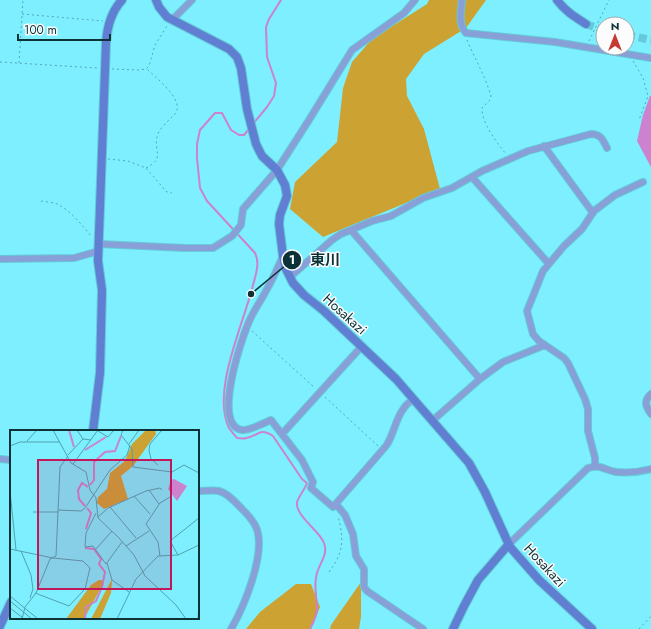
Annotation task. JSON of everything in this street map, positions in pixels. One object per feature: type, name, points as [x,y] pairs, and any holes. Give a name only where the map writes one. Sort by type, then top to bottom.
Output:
[{"type":"main road","points":[[93,430],[100,373],[102,290],[98,261],[106,35],[109,22],[117,6],[122,0]]},
{"type":"main road","name":"Hosakazi","points":[[156,0],[164,13],[172,20],[229,49],[237,57],[241,68],[256,144],[262,156],[277,170],[285,185],[287,196],[279,220],[283,256],[286,269],[293,283],[304,295],[396,378],[469,463],[485,492],[509,544],[520,559],[539,580],[592,629]]},
{"type":"main road","points":[[557,0],[572,15],[586,24]]},
{"type":"main road","points":[[453,629],[478,580],[509,544]]},
{"type":"main road","points":[[0,626],[10,604]]},
{"type":"street","points":[[172,20],[192,0]]},
{"type":"street","points":[[0,259],[74,258],[99,245],[212,248],[232,236],[241,225],[242,209],[277,170],[352,50],[404,13],[415,0]]},
{"type":"street","points":[[462,0],[461,21],[462,28],[466,33],[555,42],[595,48]]},
{"type":"street","points":[[635,55],[651,58]]},
{"type":"street","points":[[290,278],[332,240],[372,221],[391,216],[423,198],[452,188],[528,151],[591,134],[601,136],[607,148]]},
{"type":"street","points":[[544,146],[593,213]]},
{"type":"street","points":[[472,177],[549,264]]},
{"type":"street","points":[[595,466],[595,458],[588,431],[588,409],[585,399],[568,362],[539,341],[533,334],[527,311],[543,271],[564,246],[582,229],[593,213],[614,195],[643,182]]},
{"type":"street","points":[[351,230],[480,379]]},
{"type":"street","points":[[283,256],[248,323],[237,358],[229,394],[229,407],[232,424],[238,429],[245,431],[271,420],[302,460],[313,482],[311,488],[345,515],[353,534],[356,556],[364,569],[364,587],[367,591],[423,629]]},
{"type":"street","points":[[432,420],[480,379],[503,362],[545,345]]},
{"type":"street","points":[[282,434],[362,346]]},
{"type":"street","points":[[651,394],[645,402],[646,407],[651,414]]},
{"type":"street","points":[[334,505],[386,446],[390,440],[400,413],[413,399]]},
{"type":"street","points":[[0,459],[10,460]]},
{"type":"street","points":[[509,544],[588,468],[595,466],[615,472],[641,472],[651,469]]},
{"type":"street","points":[[199,490],[220,491],[235,501],[249,516],[256,527],[259,537],[259,548],[252,583],[242,610],[231,629]]},
{"type":"path","points":[[18,63],[23,0]]},
{"type":"path","points":[[586,47],[609,0]]},
{"type":"path","points":[[22,14],[109,22]]},
{"type":"path","points":[[0,62],[138,70],[146,69],[149,66],[155,45],[172,20]]},
{"type":"path","points":[[466,33],[466,38],[480,66],[491,96],[490,100],[482,108],[484,118],[498,143],[511,158]]},
{"type":"path","points":[[629,56],[647,89],[648,96],[640,120]]},
{"type":"path","points":[[146,69],[171,92],[178,109],[158,134],[156,151],[157,159],[155,163],[146,168]]},
{"type":"path","points":[[102,159],[128,161],[146,168],[164,190],[172,193]]},
{"type":"path","points":[[41,201],[56,204],[64,209],[99,245]]},
{"type":"path","points":[[329,572],[337,562],[342,546],[339,521],[334,505]]},
{"type":"path","points":[[639,629],[651,616]]},
{"type":"shaded area","points":[[429,0],[486,0],[466,28],[424,54],[406,79],[407,96],[424,129],[440,189],[323,237],[290,209],[295,182],[337,142],[343,88],[352,62],[372,39],[427,4]]},
{"type":"shaded area","points":[[650,96],[651,167],[637,141],[643,115]]},
{"type":"shaded area","points":[[361,582],[361,617],[359,629],[330,629],[331,625]]},
{"type":"shaded area","points":[[296,584],[311,584],[320,607],[311,629],[246,629],[260,612]]},
{"type":"waterway","points":[[253,124],[274,96],[276,83],[267,57],[266,27],[269,19],[281,0]]},
{"type":"waterway","points":[[249,129],[244,135],[239,135],[231,130],[222,113],[215,113],[200,130],[197,144],[200,188],[207,201],[255,253],[257,261],[257,269],[249,301],[226,377],[224,413],[229,428],[237,438],[250,437],[262,432],[273,436],[302,479],[307,483],[297,502],[297,507],[304,518],[322,538],[325,548],[324,556],[315,582],[317,612],[310,629]]},
{"type":"tunnel","points":[[586,24],[595,27]]},
{"type":"tunnel","points":[[635,37],[651,40]]},
{"type":"place","name":"東川","points":[[251,294]]}]
